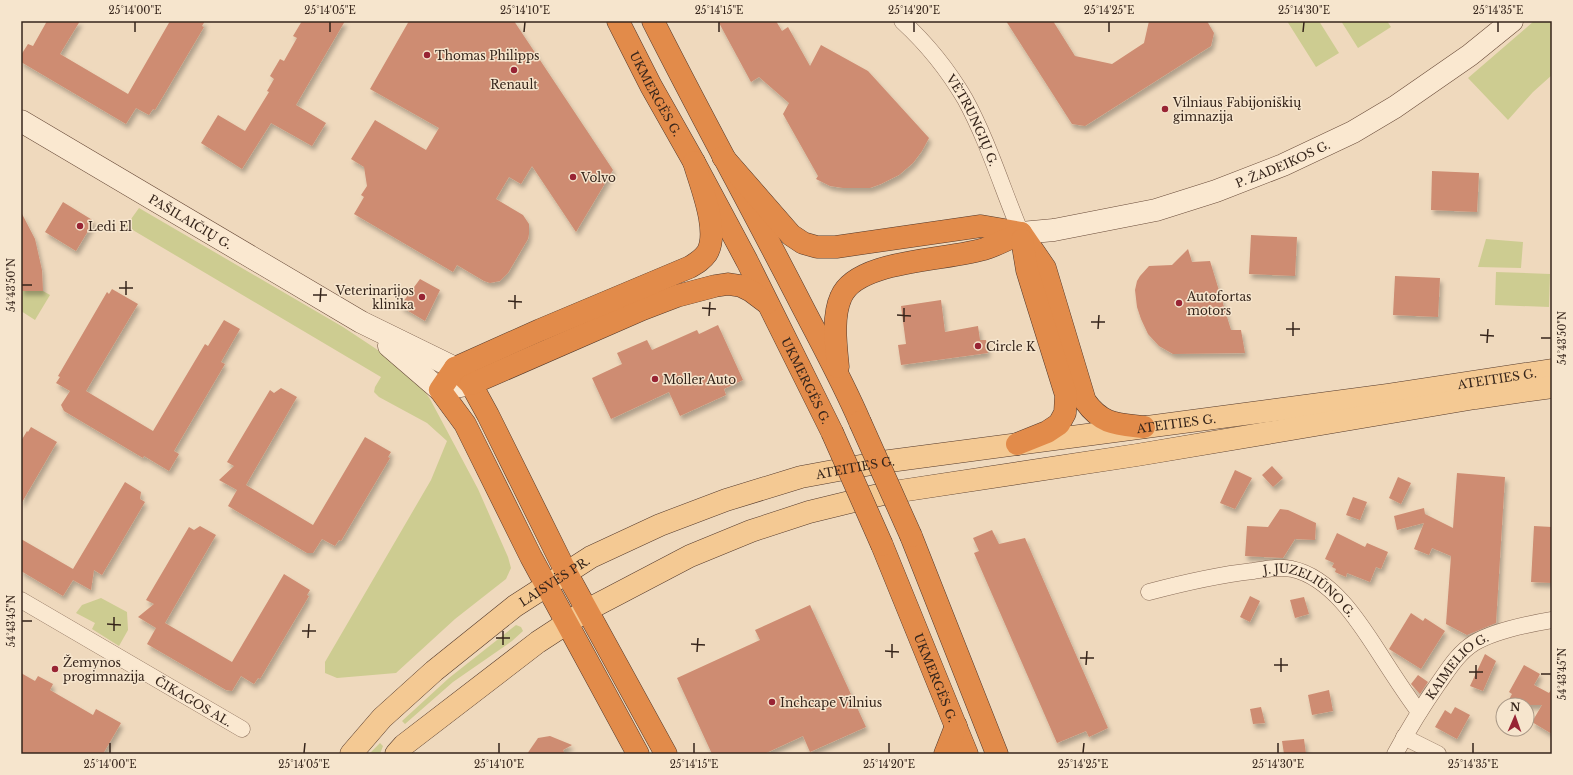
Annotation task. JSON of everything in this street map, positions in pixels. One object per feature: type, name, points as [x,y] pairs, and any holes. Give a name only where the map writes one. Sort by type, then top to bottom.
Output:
[{"type":"highway","name":"UKMERGĖS G.","points":[[618,21],[650,86],[694,162],[770,305],[832,432],[882,545],[967,754]]},
{"type":"highway","points":[[653,21],[838,376],[860,422],[911,536],[997,754]]},
{"type":"highway","points":[[723,157],[787,231],[803,243],[817,247],[836,247],[981,226],[1021,233],[1045,268],[1085,400],[1100,418],[1117,424],[1144,427]]},
{"type":"highway","points":[[638,754],[546,585],[465,424],[440,390],[455,368],[540,330],[690,267],[700,261],[707,252],[711,230],[709,216],[694,162]]},
{"type":"highway","points":[[838,376],[835,332],[837,312],[840,298],[844,290],[852,283],[881,268],[987,249],[1021,233]]},
{"type":"highway","points":[[1017,444],[1047,432],[1059,424],[1065,413],[1066,395],[1027,270],[1021,233]]},
{"type":"highway","points":[[471,384],[677,296],[714,286],[728,284],[741,286],[770,305]]},
{"type":"highway","points":[[455,368],[471,384],[488,415],[566,572],[666,754]]},
{"type":"highway","points":[[945,754],[956,726]]},
{"type":"main road","name":"ATEITIES G.","points":[[801,477],[882,462],[1388,395],[1552,370]]},
{"type":"main road","name":"ATEITIES G.","points":[[587,610],[690,556],[751,531],[809,512],[887,493],[1137,455],[1475,398],[1552,388]]},
{"type":"main road","name":"LAISVĖS PR.","points":[[351,754],[382,718],[434,672],[502,616],[566,572],[592,557],[660,525],[726,500],[801,477]]},
{"type":"main road","points":[[396,754],[410,740],[538,642],[587,610]]},
{"type":"street","name":"VĖTRUNGIŲ G.","points":[[902,21],[940,62],[964,98],[979,128],[1021,233]]},
{"type":"street","name":"P. ŽADEIKOS G.","points":[[1021,233],[1054,230],[1156,210],[1216,191],[1283,165],[1353,132],[1395,108],[1470,55],[1512,21]]},
{"type":"street","name":"PAŠILAIČIŲ G.","points":[[21,121],[361,322],[455,368]]},
{"type":"street","name":"PAŠILAIČIŲ G.","points":[[361,322],[440,390]]},
{"type":"street","points":[[440,390],[471,384]]},
{"type":"street","name":"J. JUZELIŪNO G.","points":[[1149,592],[1218,575],[1291,568],[1303,572],[1316,578],[1347,608],[1364,630],[1419,712]]},
{"type":"street","name":"ČIKAGOS AL.","points":[[21,600],[242,730]]},
{"type":"street","name":"KAIMELIO G.","points":[[1395,754],[1419,712],[1454,661],[1464,650],[1474,643],[1486,638],[1523,626],[1552,620]]},
{"type":"street","points":[[1404,737],[1438,754]]},
{"type":"shaded area","points":[[1287,21],[1319,21],[1339,53],[1316,67]]},
{"type":"shaded area","points":[[1341,21],[1387,21],[1391,27],[1358,48]]},
{"type":"shaded area","points":[[1534,21],[1552,21],[1552,75],[1533,92],[1508,120],[1468,78]]},
{"type":"shaded area","points":[[139,208],[343,327],[405,368],[415,378],[430,399],[478,489],[508,557],[511,568],[506,579],[455,619],[396,673],[337,678],[325,673],[325,662],[431,480],[447,441],[427,423],[379,397],[374,392],[375,387],[381,377],[126,226]]},
{"type":"shaded area","points":[[1486,239],[1523,242],[1521,268],[1478,267]]},
{"type":"shaded area","points":[[1496,272],[1550,274],[1549,307],[1495,305]]},
{"type":"shaded area","points":[[21,291],[43,291],[50,295],[35,320],[21,311]]},
{"type":"shaded area","points":[[101,598],[127,612],[128,630],[119,646],[92,629],[95,623],[76,613],[82,605]]},
{"type":"shaded area","points":[[516,625],[521,627],[523,631],[512,641],[453,682],[405,724],[402,721],[449,678]]},
{"type":"shaded area","points":[[380,743],[383,746],[380,754],[369,754]]},
{"type":"building","points":[[47,21],[80,21],[60,54],[128,94],[170,21],[205,21],[202,26],[204,27],[155,110],[153,109],[149,115],[136,108],[126,124],[21,62],[21,55],[28,44],[33,46]]},
{"type":"building","points":[[302,21],[345,21],[296,105],[326,123],[312,146],[271,123],[242,169],[201,143],[218,115],[245,131],[269,92],[267,91],[274,79],[270,76],[280,59],[284,61],[297,38],[293,36]]},
{"type":"building","points":[[409,21],[514,21],[613,170],[576,232],[532,166],[521,184],[509,177],[496,199],[523,215],[529,224],[529,234],[528,239],[508,273],[500,281],[490,283],[484,281],[457,265],[453,272],[354,214],[364,197],[361,195],[367,186],[364,167],[351,159],[375,120],[426,150],[439,128],[370,89]]},
{"type":"building","points":[[718,21],[776,21],[782,31],[788,27],[810,66],[821,45],[868,71],[929,138],[922,151],[913,163],[899,175],[870,188],[843,188],[830,186],[816,179],[818,176],[783,114],[789,103],[759,77],[751,82]]},
{"type":"building","points":[[1006,21],[1053,21],[1075,56],[1112,64],[1144,43],[1149,21],[1207,21],[1214,33],[1211,46],[1085,126],[1072,124]]},
{"type":"building","points":[[1432,171],[1479,173],[1477,212],[1431,210]]},
{"type":"building","points":[[63,202],[94,221],[76,251],[45,232]]},
{"type":"building","points":[[21,212],[35,239],[42,270],[43,291],[21,291]]},
{"type":"building","points":[[1251,235],[1297,237],[1295,276],[1249,274]]},
{"type":"building","name":"Autofortas motors","points":[[1188,249],[1192,262],[1210,261],[1231,330],[1241,330],[1245,353],[1173,354],[1159,346],[1148,334],[1137,307],[1135,290],[1137,281],[1149,266],[1172,265]]},
{"type":"building","points":[[1395,276],[1440,278],[1438,317],[1393,315]]},
{"type":"building","name":"Veterinarijos klinika","points":[[420,279],[440,290],[425,321],[400,306]]},
{"type":"building","points":[[112,289],[138,304],[86,391],[153,431],[205,344],[208,346],[224,320],[240,329],[221,362],[225,364],[174,451],[179,454],[169,471],[144,456],[143,458],[64,411],[61,405],[70,391],[56,383],[60,377],[58,376],[107,292],[109,294]]},
{"type":"building","points":[[941,300],[945,332],[978,326],[980,340],[986,340],[988,353],[901,365],[898,345],[906,344],[901,306]]},
{"type":"building","points":[[718,325],[743,380],[724,389],[726,395],[680,416],[669,392],[611,419],[592,378],[622,364],[617,353],[647,340],[652,350],[697,330],[699,334]]},
{"type":"building","points":[[281,388],[297,397],[246,485],[313,525],[365,437],[391,452],[388,457],[390,458],[341,541],[339,540],[335,546],[322,539],[313,553],[307,553],[228,506],[237,490],[219,480],[234,466],[227,462],[270,390],[274,393]]},
{"type":"building","points":[[31,427],[57,442],[21,504],[21,441]]},
{"type":"building","points":[[1272,466],[1283,478],[1273,487],[1262,475]]},
{"type":"building","points":[[1235,470],[1252,478],[1235,509],[1220,503]]},
{"type":"building","points":[[1457,473],[1505,477],[1496,623],[1467,635],[1446,624],[1451,556],[1432,548],[1429,555],[1414,549],[1424,523],[1397,530],[1394,516],[1424,508],[1425,514],[1453,528]]},
{"type":"building","points":[[1398,477],[1411,483],[1401,504],[1389,498]]},
{"type":"building","points":[[125,482],[141,492],[140,499],[145,502],[102,575],[94,570],[91,590],[73,580],[63,596],[21,571],[21,539],[73,569]]},
{"type":"building","points":[[1353,497],[1367,502],[1360,520],[1346,515]]},
{"type":"building","points":[[1280,509],[1288,510],[1316,523],[1315,540],[1295,539],[1283,558],[1245,556],[1247,526],[1268,527]]},
{"type":"building","points":[[200,526],[216,535],[165,623],[232,662],[284,574],[310,590],[307,595],[309,596],[260,679],[258,678],[254,684],[241,676],[232,691],[226,690],[147,644],[156,628],[138,617],[154,604],[146,600],[189,527],[194,530]]},
{"type":"building","points":[[1534,526],[1552,527],[1552,583],[1531,582]]},
{"type":"building","points":[[992,530],[999,544],[1025,538],[1108,728],[1089,737],[1086,731],[1057,743],[974,553],[979,551],[973,538]]},
{"type":"building","points":[[1337,533],[1365,547],[1367,543],[1388,552],[1381,569],[1376,567],[1370,582],[1347,573],[1346,577],[1335,572],[1336,569],[1332,567],[1334,563],[1325,559]]},
{"type":"building","points":[[1250,596],[1260,601],[1250,622],[1240,617]]},
{"type":"building","points":[[1304,597],[1309,614],[1295,618],[1290,600]]},
{"type":"building","name":"Inchcape Vilnius","points":[[810,605],[866,727],[810,752],[803,736],[764,754],[712,754],[677,678],[760,640],[755,630]]},
{"type":"building","points":[[1411,613],[1423,621],[1425,618],[1445,631],[1421,669],[1389,649]]},
{"type":"building","points":[[1485,654],[1496,661],[1483,691],[1470,686]]},
{"type":"building","points":[[1524,665],[1540,674],[1534,685],[1549,693],[1552,688],[1552,734],[1535,724],[1535,717],[1542,705],[1535,705],[1535,697],[1510,697],[1512,694],[1509,692]]},
{"type":"building","points":[[21,673],[35,681],[38,676],[53,684],[50,690],[93,715],[96,709],[121,723],[103,754],[21,754]]},
{"type":"building","points":[[1418,675],[1428,682],[1420,694],[1411,684]]},
{"type":"building","points":[[1329,690],[1333,711],[1312,715],[1308,695]]},
{"type":"building","points":[[1261,707],[1265,723],[1253,724],[1250,709]]},
{"type":"building","points":[[1455,707],[1470,715],[1457,739],[1435,727],[1445,710],[1451,714]]},
{"type":"building","points":[[550,736],[572,745],[563,750],[565,754],[527,754],[538,738]]},
{"type":"building","points":[[1304,739],[1306,754],[1284,754],[1282,741]]},
{"type":"place","name":"Thomas Philipps","points":[[427,55]]},
{"type":"place","name":"Renault","points":[[514,70]]},
{"type":"place","name":"Vilniaus Fabijoniškių gimnazija","points":[[1165,109]]},
{"type":"place","name":"Volvo","points":[[573,177]]},
{"type":"place","name":"Ledi El","points":[[80,226]]},
{"type":"place","name":"Veterinarijos klinika","points":[[422,297]]},
{"type":"place","name":"Autofortas motors","points":[[1179,303]]},
{"type":"place","name":"Circle K","points":[[978,346]]},
{"type":"place","name":"Moller Auto","points":[[655,379]]},
{"type":"place","name":"Žemynos progimnazija","points":[[55,669]]},
{"type":"place","name":"Inchcape Vilnius","points":[[772,702]]}]
